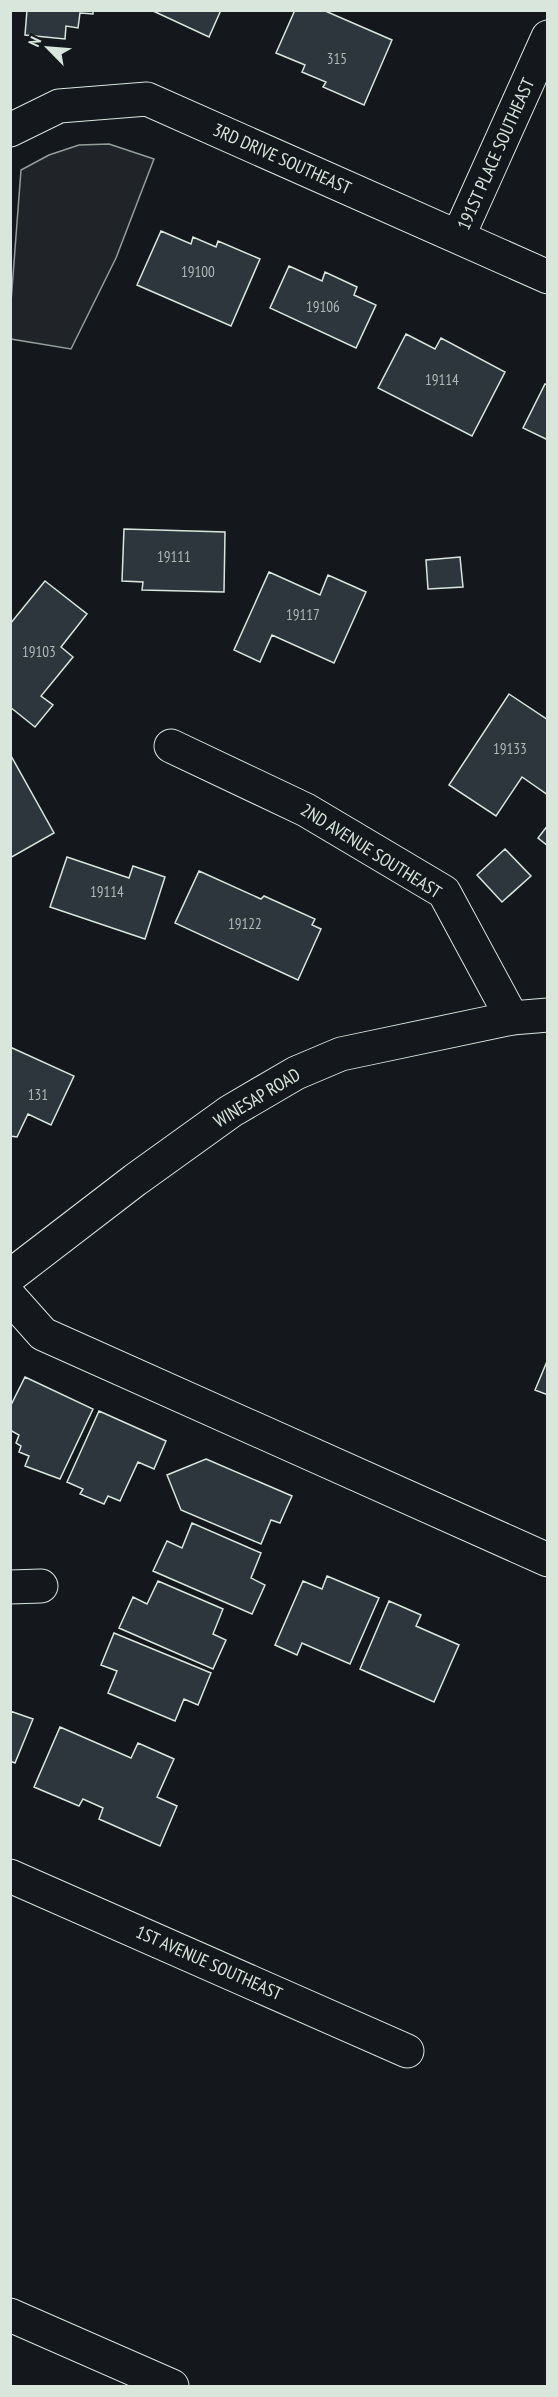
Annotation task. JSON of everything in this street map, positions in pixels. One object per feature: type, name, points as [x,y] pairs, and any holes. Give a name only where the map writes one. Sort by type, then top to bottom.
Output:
[{"type":"street","name":"191ST PLACE SOUTHEAST","points":[[458,237],[548,37]]},
{"type":"street","name":"3RD DRIVE SOUTHEAST","points":[[10,130],[59,106],[147,99],[548,277]]},
{"type":"street","name":"2ND AVENUE SOUTHEAST","points":[[171,746],[306,810],[444,892],[512,1018]]},
{"type":"street","name":"WINESAP ROAD","points":[[10,1276],[135,1180],[231,1111],[296,1073],[341,1054],[512,1018],[548,1015]]},
{"type":"street","points":[[10,1297],[43,1334],[548,1560]]},
{"type":"street","name":"1ST AVENUE SOUTHEAST","points":[[10,1876],[406,2051]]},
{"type":"street","points":[[10,2314],[172,2386]]},
{"type":"shaded area","points":[[109,144],[154,159],[116,258],[71,349],[11,339],[11,302],[21,170],[49,155],[79,145]]},
{"type":"building","points":[[27,10],[93,10],[93,14],[80,13],[78,28],[66,26],[65,39],[25,35]]},
{"type":"building","points":[[151,10],[221,10],[209,37]]},
{"type":"building","points":[[295,10],[323,10],[392,40],[364,105],[323,87],[326,82],[302,72],[305,65],[276,53]]},
{"type":"building","points":[[161,231],[191,244],[193,237],[216,247],[218,241],[260,259],[231,326],[137,285]]},
{"type":"building","points":[[289,266],[322,281],[325,272],[357,287],[354,295],[376,305],[356,348],[270,308]]},
{"type":"building","points":[[406,334],[435,349],[441,338],[505,372],[472,436],[378,388]]},
{"type":"building","points":[[545,384],[548,385],[548,440],[523,428]]},
{"type":"building","points":[[124,529],[225,532],[224,592],[142,590],[143,582],[122,581]]},
{"type":"building","points":[[460,557],[463,587],[428,589],[426,560]]},
{"type":"building","points":[[269,572],[320,595],[328,575],[366,592],[334,663],[272,635],[260,662],[234,650]]},
{"type":"building","points":[[45,581],[87,614],[61,647],[73,657],[41,696],[53,705],[35,727],[10,707],[10,624]]},
{"type":"building","points":[[509,694],[548,720],[548,795],[522,777],[496,816],[449,785]]},
{"type":"building","points":[[10,754],[54,833],[10,858]]},
{"type":"building","points":[[548,825],[548,846],[538,838]]},
{"type":"building","points":[[505,849],[531,876],[502,902],[477,875]]},
{"type":"building","points":[[67,857],[129,878],[133,866],[165,877],[145,939],[50,907]]},
{"type":"building","points":[[199,871],[261,899],[264,896],[315,919],[312,925],[321,929],[298,980],[175,923]]},
{"type":"building","points":[[10,1047],[74,1076],[51,1125],[28,1114],[17,1137],[10,1136]]},
{"type":"building","points":[[548,1359],[548,1395],[535,1390]]},
{"type":"building","points":[[25,1377],[93,1409],[60,1479],[25,1466],[29,1456],[19,1452],[21,1446],[16,1443],[19,1435],[10,1430],[10,1407]]},
{"type":"building","points":[[99,1411],[166,1441],[154,1469],[138,1462],[120,1501],[108,1496],[104,1504],[80,1494],[83,1489],[67,1482]]},
{"type":"building","points":[[206,1459],[292,1496],[280,1523],[271,1520],[261,1544],[181,1510],[167,1475]]},
{"type":"building","points":[[192,1523],[261,1553],[251,1578],[265,1585],[252,1614],[153,1571],[167,1541],[182,1548]]},
{"type":"building","points":[[327,1576],[379,1598],[350,1664],[302,1643],[297,1655],[275,1645],[303,1581],[322,1589]]},
{"type":"building","points":[[158,1581],[223,1609],[213,1634],[226,1640],[213,1669],[119,1628],[133,1597],[147,1604]]},
{"type":"building","points":[[389,1601],[421,1615],[416,1626],[459,1645],[434,1702],[360,1669]]},
{"type":"building","points":[[114,1633],[211,1673],[198,1705],[184,1699],[175,1721],[108,1693],[117,1671],[101,1665]]},
{"type":"building","points":[[10,1711],[33,1719],[15,1763],[10,1761]]},
{"type":"building","points":[[60,1727],[131,1758],[138,1743],[174,1759],[157,1797],[177,1806],[160,1846],[99,1819],[103,1808],[83,1799],[79,1806],[34,1787]]}]
